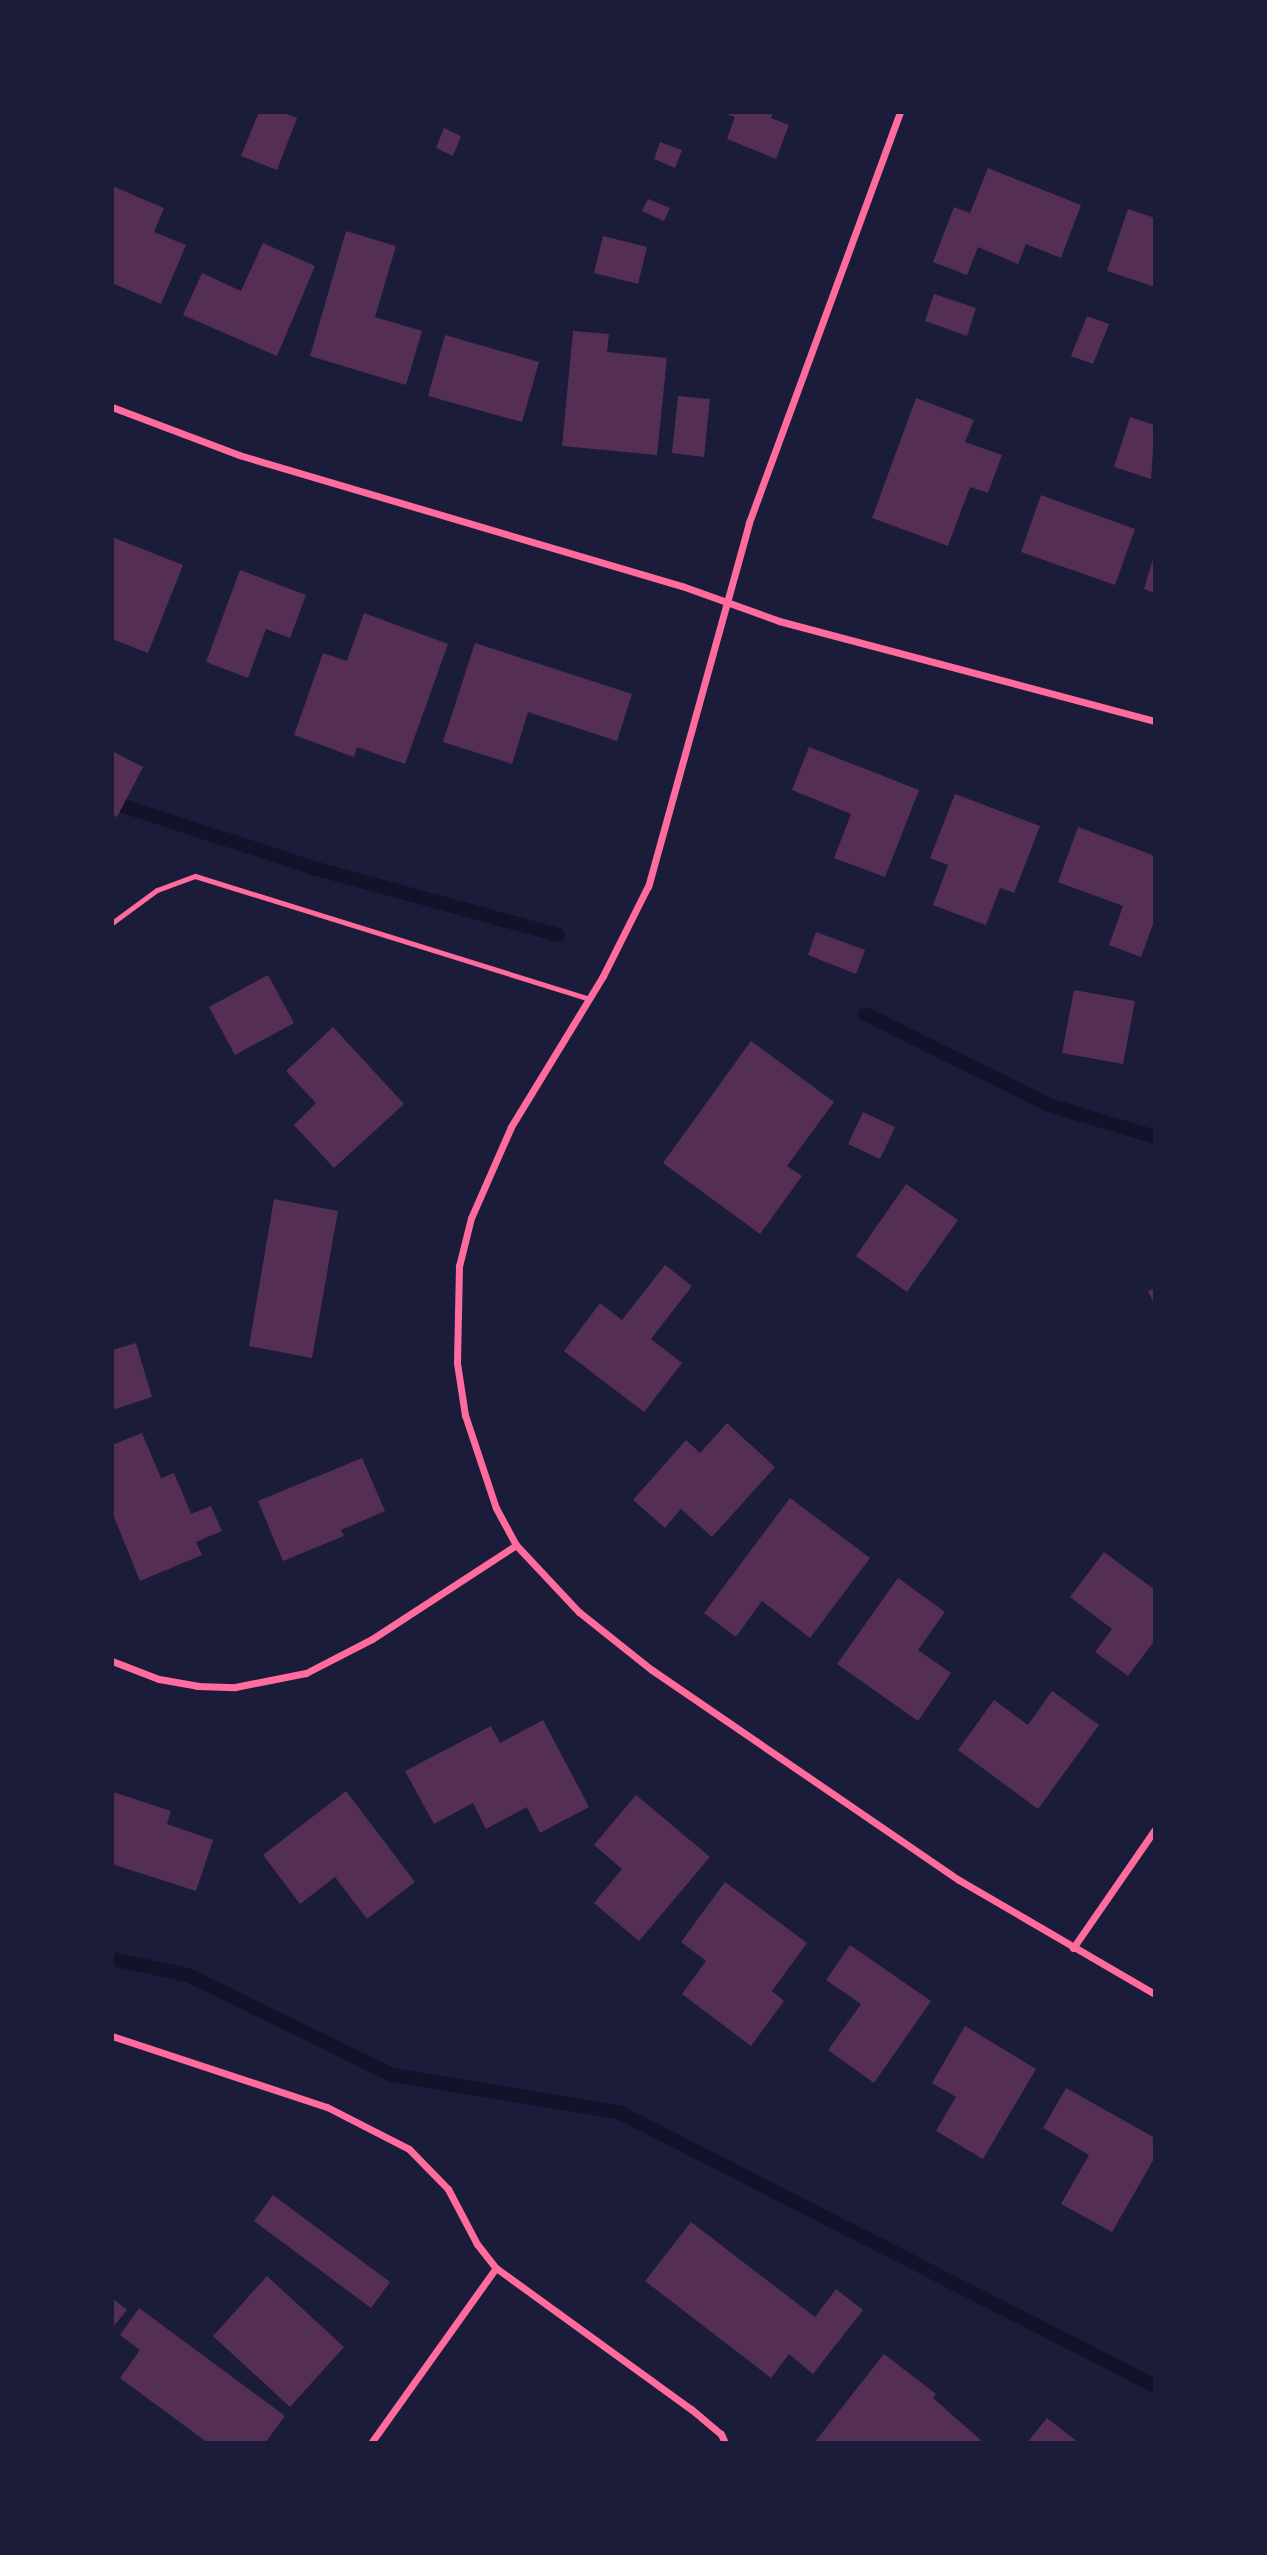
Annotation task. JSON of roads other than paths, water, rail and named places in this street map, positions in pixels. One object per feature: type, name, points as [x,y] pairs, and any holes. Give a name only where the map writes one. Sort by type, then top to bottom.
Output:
[{"type":"street","points":[[900,112],[749,523],[648,886],[589,999],[488,1172],[459,1266],[457,1363],[465,1415],[478,1461],[516,1545],[579,1612],[625,1650],[959,1880],[1155,1994]]},
{"type":"street","points":[[112,407],[239,455],[728,602],[792,624],[1155,721]]},
{"type":"street","points":[[112,1661],[159,1679],[197,1686],[235,1687],[306,1673],[372,1639],[516,1545]]},
{"type":"street","points":[[1073,1948],[1155,1829]]},
{"type":"street","points":[[112,2036],[327,2107],[409,2149],[448,2189],[477,2244],[496,2268],[691,2409],[721,2434],[725,2443]]},
{"type":"street","points":[[371,2443],[496,2268]]},
{"type":"lane","points":[[112,923],[157,890],[195,876],[589,999]]},
{"type":"waterway","points":[[123,806],[317,869],[558,935]]},
{"type":"waterway","points":[[865,1014],[1049,1105],[1155,1137]]},
{"type":"waterway","points":[[112,1959],[188,1975],[392,2075],[619,2112],[1155,2386]]}]
